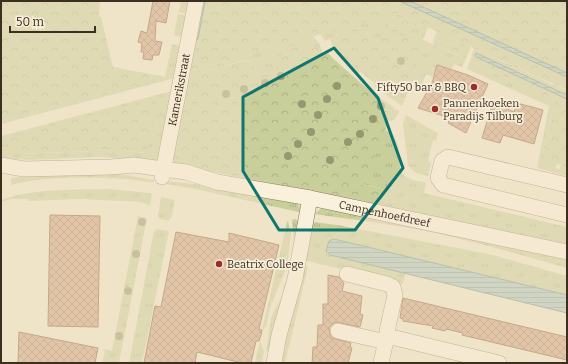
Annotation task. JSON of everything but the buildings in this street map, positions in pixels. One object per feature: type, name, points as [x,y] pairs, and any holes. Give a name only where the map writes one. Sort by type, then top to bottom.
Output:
[{"type":"street","name":"Kamerikstraat","points":[[162,173],[196,1]]},
{"type":"street","points":[[567,185],[448,157],[442,161],[438,178],[443,185],[567,215]]},
{"type":"street","name":"Campenhoefdreef","points":[[1,165],[24,169],[111,167],[133,173],[162,173],[183,180],[202,178],[310,198],[567,252]]},
{"type":"street","name":"Campenhoefdreef","points":[[1,175],[10,174],[24,169]]},
{"type":"street","points":[[274,363],[279,335],[295,279],[310,198]]},
{"type":"street","points":[[347,274],[387,284],[393,287],[395,295],[381,363]]},
{"type":"street","points":[[338,332],[386,339],[499,363]]},
{"type":"highlighted area","points":[[334,48],[378,98],[403,168],[355,230],[279,230],[243,171],[243,97]]},
{"type":"green space","points":[[1,1],[100,1],[99,16],[101,17],[113,67],[150,74],[150,77],[162,79],[1,121]]},
{"type":"green space","points":[[181,1],[190,1],[188,14],[179,12]]},
{"type":"green space","points":[[199,1],[567,1],[567,90],[396,13],[185,73]]},
{"type":"green space","points":[[396,13],[428,27],[423,40],[466,59],[462,67],[454,64],[451,70],[437,65],[433,77],[426,74],[421,87],[418,86],[419,83],[413,81],[402,106],[374,86],[390,67],[375,54],[358,74],[335,52],[330,39],[325,41],[320,34]],"holes":[[[391,18],[397,18],[416,36],[404,31]],[[359,28],[367,32],[369,40],[338,49],[335,45],[336,35]]]},
{"type":"green space","points":[[178,14],[187,16],[183,35],[180,37],[174,35]]},
{"type":"green space","points":[[396,17],[416,26],[418,31],[416,36],[404,31],[392,34],[413,37],[423,43],[398,100],[382,89],[336,50],[338,49],[335,43],[335,38],[338,34],[356,28],[364,29],[369,40],[391,34],[388,22],[390,19]]},
{"type":"green space","points":[[437,31],[471,47],[470,49],[452,42],[450,45],[434,38]]},
{"type":"green space","points":[[313,36],[319,43],[324,56],[329,54],[338,65],[338,128],[370,91],[388,107],[395,111],[396,109],[399,111],[395,119],[386,121],[383,129],[391,134],[396,140],[400,168],[403,174],[410,179],[426,183],[424,193],[567,227],[567,247],[350,198],[170,162],[185,73]],"holes":[[[247,60],[252,63],[256,73],[358,183],[389,191],[174,162],[190,76]]]},
{"type":"green space","points":[[434,38],[450,45],[452,42],[470,49],[466,59],[433,44]]},
{"type":"green space","points":[[308,42],[313,44],[322,54],[327,53],[371,92],[395,108],[361,184],[389,191],[382,205],[355,196],[354,199],[170,164],[186,85],[188,85],[190,76],[246,60],[253,63],[256,73],[282,65],[281,57],[284,50],[292,46]]},
{"type":"green space","points":[[172,44],[180,46],[175,78],[1,124],[1,121],[160,79],[150,77],[150,74],[165,77]]},
{"type":"green space","points":[[474,48],[567,91],[567,93],[473,51]]},
{"type":"green space","points":[[473,51],[567,93],[567,95],[476,53],[475,55],[476,57],[567,99],[567,167],[557,164],[555,168],[550,167],[543,151],[555,101],[470,61]]},
{"type":"green space","points":[[470,61],[555,101],[543,151],[550,167],[559,169],[561,165],[567,167],[567,176],[537,168],[549,106],[467,69]]},
{"type":"green space","points":[[172,91],[159,158],[156,161],[100,157],[29,160],[1,158],[1,136]],"holes":[[[156,99],[147,153],[117,150],[17,154]]]},
{"type":"green space","points":[[157,98],[147,153],[117,150],[17,154],[6,138]]},
{"type":"green space","points":[[406,115],[438,133],[436,141],[433,140],[428,161],[431,163],[428,176],[416,173],[408,166],[403,124]]},
{"type":"green space","points":[[120,174],[154,180],[154,182],[113,178],[68,178],[38,180],[11,185],[11,178],[29,176]]},
{"type":"green space","points":[[164,181],[214,186],[292,201],[298,204],[303,213],[191,188],[165,184]]},
{"type":"green space","points":[[108,189],[151,193],[150,205],[140,202],[81,199],[28,201],[28,199],[11,199],[1,202],[1,200],[27,193]]},
{"type":"green space","points":[[161,197],[175,200],[171,219],[169,219],[169,221],[160,219],[158,216]]},
{"type":"green space","points":[[323,207],[567,259],[567,268],[440,234],[393,225],[314,214]]},
{"type":"green space","points":[[138,216],[147,218],[119,363],[102,363],[105,351],[102,349],[112,351]]},
{"type":"green space","points":[[295,219],[299,221],[292,257],[294,241],[292,220]]},
{"type":"green space","points":[[288,221],[291,234],[287,267],[271,305],[266,326],[262,330],[287,222]]},
{"type":"green space","points":[[314,222],[489,254],[567,276],[567,295],[335,239],[329,243],[330,255],[405,273],[403,284],[303,260],[308,226]]},
{"type":"green space","points":[[157,229],[169,231],[142,363],[129,363],[154,232]]},
{"type":"green space","points":[[294,266],[271,353],[266,351],[271,318],[283,295],[284,287]]},
{"type":"green space","points":[[303,266],[308,267],[285,363],[277,363]]},
{"type":"green space","points":[[260,341],[264,351],[262,363],[255,363]]},
{"type":"water","points":[[201,1],[205,1],[198,39],[195,40]]},
{"type":"water","points":[[399,1],[410,1],[567,73],[567,77]]},
{"type":"water","points":[[476,53],[567,95],[567,99],[476,57]]},
{"type":"water","points":[[334,239],[567,295],[567,313],[330,255],[326,251],[329,241]]},
{"type":"place","name":"Fifty50 bar & BBQ","points":[[474,87]]},
{"type":"place","name":"Pannenkoeken Paradijs Tilburg","points":[[435,109]]},
{"type":"place","name":"Beatrix College","points":[[219,264]]}]
